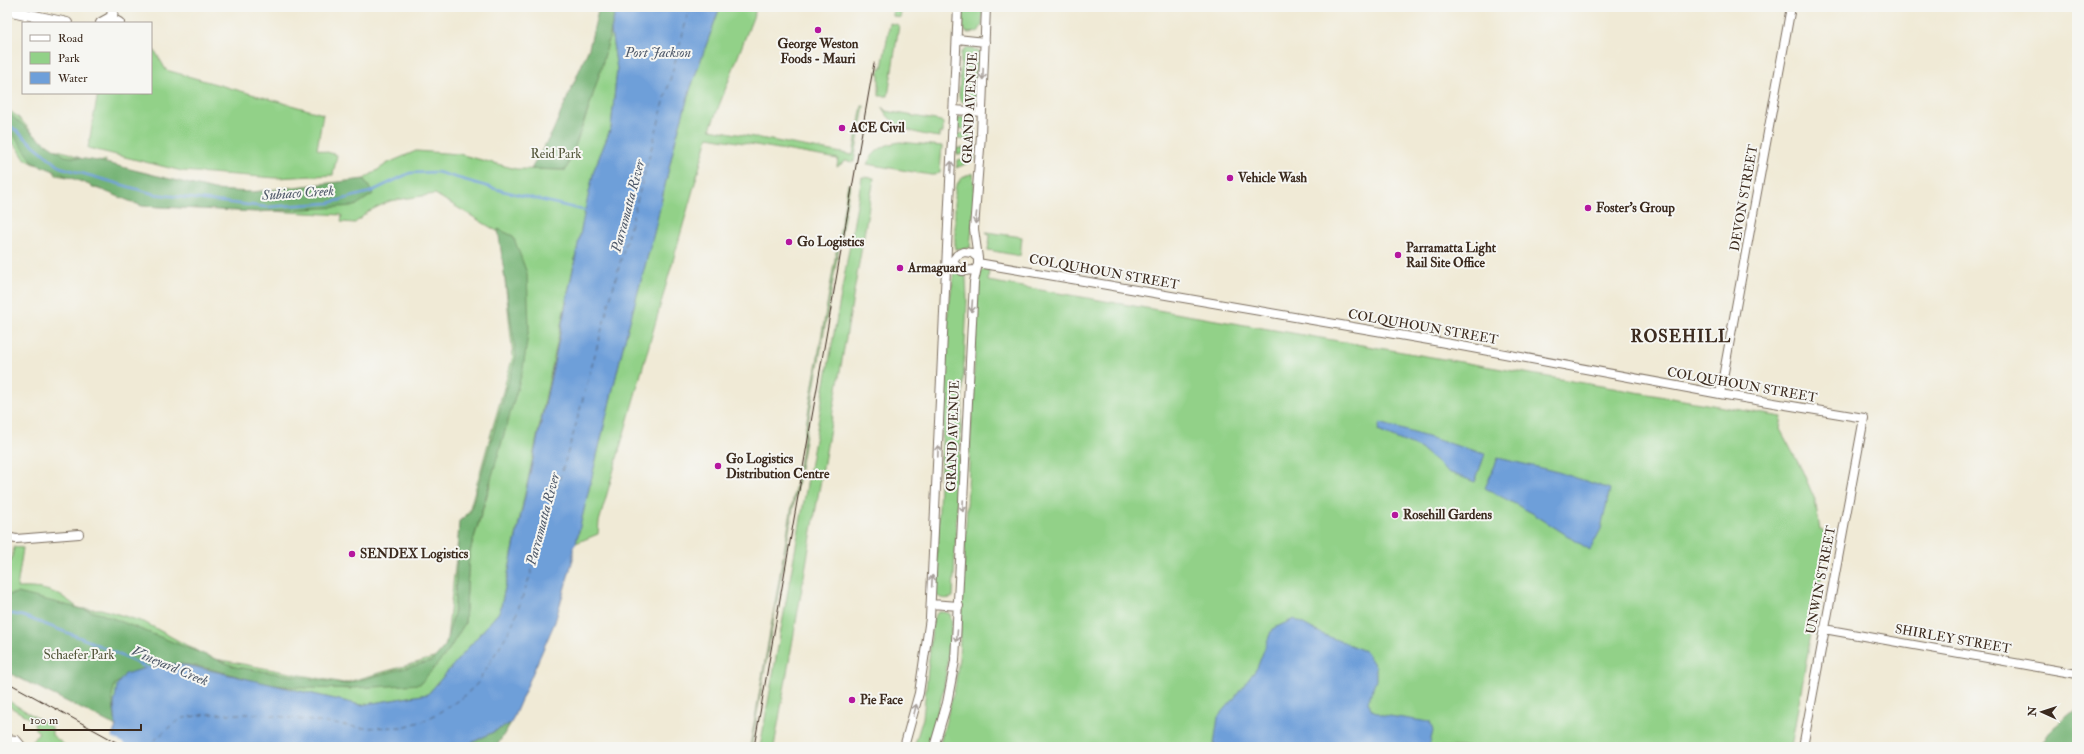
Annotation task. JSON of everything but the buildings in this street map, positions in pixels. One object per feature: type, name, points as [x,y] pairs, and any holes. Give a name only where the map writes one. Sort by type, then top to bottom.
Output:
[{"type":"street","points":[[102,22],[104,20],[115,21],[113,7]]},
{"type":"street","name":"GRAND AVENUE","points":[[904,747],[909,735],[924,668],[931,604],[958,7]]},
{"type":"street","name":"GRAND AVENUE","points":[[934,747],[947,703],[955,661],[959,606],[968,379],[974,282],[978,263],[974,232],[982,112],[986,7]]},
{"type":"street","name":"DEVON STREET","points":[[1720,394],[1791,7]]},
{"type":"street","points":[[7,10],[62,22]]},
{"type":"street","points":[[957,39],[985,42]]},
{"type":"street","points":[[954,110],[982,112]]},
{"type":"street","name":"GRAND AVENUE","points":[[945,317],[952,262],[950,191]]},
{"type":"street","points":[[962,252],[972,253],[978,263],[970,272],[962,271],[952,262],[957,255],[962,252]]},
{"type":"street","name":"COLQUHOUN STREET","points":[[978,263],[1429,340],[1720,394],[1864,418]]},
{"type":"street","name":"UNWIN STREET","points":[[1802,747],[1864,418]]},
{"type":"street","points":[[7,537],[16,539],[79,534]]},
{"type":"street","points":[[931,604],[959,606]]},
{"type":"street","name":"SHIRLEY STREET","points":[[1824,629],[2077,674]]},
{"type":"street","points":[[8,738],[18,742],[21,747]]},
{"type":"green space","name":"Reid Park","points":[[599,7],[616,7],[612,28],[595,89],[566,170],[531,169],[552,133],[589,48]]},
{"type":"green space","points":[[720,7],[757,7],[710,129],[853,155],[862,106],[864,106],[854,162],[845,161],[837,167],[838,159],[708,137],[599,522],[598,534],[576,543],[624,343],[654,233],[675,142],[691,87]]},
{"type":"green space","points":[[893,7],[902,7],[900,18],[893,16]]},
{"type":"green space","points":[[963,7],[983,7],[982,25],[978,32],[968,33],[963,29]]},
{"type":"green space","points":[[890,23],[899,25],[888,96],[879,96],[879,68],[882,68]]},
{"type":"green space","name":"Schaefer Park","points":[[611,31],[617,69],[611,128],[594,170],[500,611],[428,694],[361,705],[274,685],[351,689],[242,675],[118,679],[118,721],[94,714],[7,667],[7,547],[11,562],[14,547],[23,548],[17,588],[36,588],[51,591],[58,594],[79,609],[101,609],[144,622],[210,658],[344,683],[437,657],[446,647],[460,522],[469,511],[513,356],[500,233],[435,194],[390,201],[369,211],[355,223],[341,222],[342,215],[180,206],[94,188],[85,180],[56,175],[52,168],[34,164],[24,158],[18,148],[7,138],[7,109],[18,117],[46,147],[69,153],[93,164],[106,160],[104,171],[215,195],[369,187],[364,179],[388,163],[416,151],[459,154],[516,169],[565,170],[587,114]],"holes":[[[491,482],[469,555],[465,623],[467,557]]]},
{"type":"green space","points":[[965,48],[978,50],[981,55],[979,97],[975,103],[968,105],[960,100],[959,96],[961,53]]},
{"type":"green space","points":[[152,51],[155,51],[166,70],[323,114],[317,149],[337,155],[333,175],[276,178],[182,171],[88,148],[98,94],[152,94]]},
{"type":"green space","points":[[882,107],[886,111],[941,121],[943,123],[943,133],[939,133],[939,137],[906,129],[892,121]]},
{"type":"green space","points":[[7,112],[37,137],[65,156],[98,161],[214,190],[252,192],[364,179],[373,194],[355,206],[256,212],[142,206],[34,163],[7,126]]},
{"type":"green space","points":[[959,117],[972,120],[976,131],[958,128],[956,126],[957,119]]},
{"type":"green space","points":[[958,133],[972,135],[976,140],[957,139]]},
{"type":"green space","points":[[900,142],[942,146],[940,172],[935,175],[931,175],[867,164],[880,148]]},
{"type":"green space","points":[[956,148],[975,149],[957,155]]},
{"type":"green space","points":[[975,155],[975,160],[956,168],[958,160]]},
{"type":"green space","points":[[973,173],[975,196],[970,248],[955,249],[955,188],[962,178]]},
{"type":"green space","points":[[862,177],[874,178],[774,747],[760,747]]},
{"type":"green space","points":[[848,184],[850,184],[750,747]]},
{"type":"green space","points":[[498,229],[513,236],[527,273],[529,327],[523,369],[469,555],[465,623],[447,653],[420,684],[329,689],[292,687],[261,683],[192,665],[166,664],[133,674],[115,684],[112,695],[116,726],[7,672],[7,595],[18,593],[102,614],[236,667],[345,684],[432,661],[445,646],[454,613],[459,521],[470,513],[516,356]]},
{"type":"green space","points":[[986,232],[1022,237],[1020,256],[988,250],[990,236]]},
{"type":"green space","name":"Rosehill Gardens","points":[[989,269],[988,281],[1782,417],[1780,429],[1802,470],[1815,500],[1820,530],[1829,533],[1791,747],[939,747],[955,687],[959,658],[979,275],[981,271]]},
{"type":"green space","points":[[954,271],[966,277],[967,301],[953,597],[946,599],[938,597],[935,593],[948,312]]},
{"type":"green space","points":[[938,612],[950,614],[952,624],[944,688],[928,747],[914,747],[923,718],[933,619]]},
{"type":"green space","points":[[7,700],[52,727],[52,735],[67,747],[51,747],[41,742],[38,747],[28,747],[39,732],[35,729],[34,721],[7,705]]},
{"type":"green space","points":[[2077,708],[2077,747],[2039,747],[2052,729]]},
{"type":"green space","points":[[511,723],[496,747],[463,747]]},
{"type":"water","name":"Port Jackson","points":[[616,7],[720,7],[691,87],[675,142],[654,233],[624,343],[576,543],[573,547],[573,559],[555,622],[511,723],[463,747],[278,747],[272,745],[108,747],[116,726],[114,705],[117,685],[125,674],[163,663],[191,666],[361,705],[428,694],[500,611],[594,170],[611,128],[617,69],[611,31]]},
{"type":"water","points":[[1380,423],[1485,454],[1475,482],[1448,472],[1421,449],[1378,431]]},
{"type":"water","points":[[1498,458],[1558,472],[1610,489],[1601,529],[1590,550],[1532,513],[1485,488]]},
{"type":"water","points":[[1294,619],[1322,634],[1365,651],[1376,667],[1376,680],[1368,702],[1372,710],[1383,715],[1430,722],[1433,731],[1429,747],[1216,747],[1214,744],[1218,717],[1257,668],[1272,629]]},
{"type":"pier","points":[[110,736],[130,747],[106,745]]},
{"type":"waterway","name":"Subiaco Creek","points":[[7,123],[60,167],[154,194],[266,207],[329,203],[370,192],[410,173],[437,172],[503,191],[587,211]]},
{"type":"waterway","name":"Vineyard Creek","points":[[12,614],[23,616],[89,641],[150,669]]},
{"type":"ferry route","points":[[147,747],[173,724],[184,718],[208,714],[262,714],[362,728],[403,727],[426,720],[462,698],[477,684],[512,626],[531,573],[573,435],[690,7]]},
{"type":"tram line","points":[[754,747],[874,63]]},
{"type":"tram line","points":[[7,682],[125,747]]},
{"type":"place","name":"George Weston Foods - Mauri","points":[[818,30]]},
{"type":"place","name":"ACE Civil","points":[[842,128]]},
{"type":"place","name":"Vehicle Wash","points":[[1230,178]]},
{"type":"place","name":"Foster's Group","points":[[1588,208]]},
{"type":"place","name":"Go Logistics","points":[[789,242]]},
{"type":"place","name":"Parramatta Light Rail Site Office","points":[[1398,255]]},
{"type":"place","name":"Armaguard","points":[[900,268]]},
{"type":"place","name":"Go Logistics Distribution Centre","points":[[718,466]]},
{"type":"place","name":"Rosehill Gardens","points":[[1395,515]]},
{"type":"place","name":"SENDEX Logistics","points":[[352,554]]},
{"type":"place","name":"Pie Face","points":[[852,700]]},
{"type":"district","name":"ROSEHILL","points":[[1681,336]]},
{"type":"water label","name":"Parramatta River","points":[[628,206]]},
{"type":"water label","name":"Parramatta River","points":[[543,519]]}]
